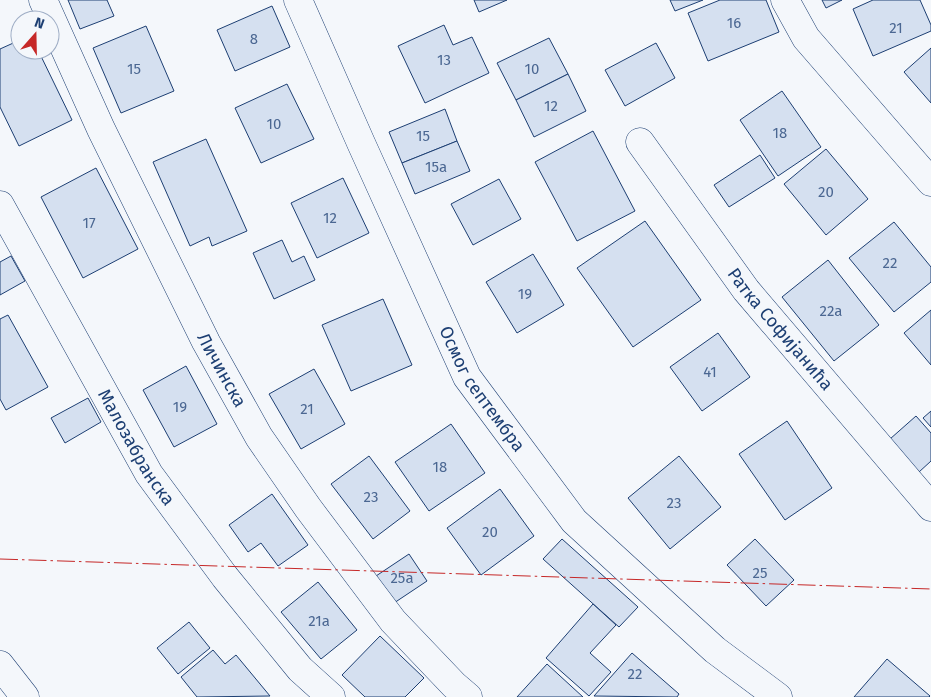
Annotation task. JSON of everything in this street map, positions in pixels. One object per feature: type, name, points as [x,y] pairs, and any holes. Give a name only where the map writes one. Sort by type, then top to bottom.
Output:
[{"type":"street","name":"Личинска","points":[[43,0],[102,129],[206,342],[258,437],[308,508],[392,620],[454,685],[468,697]]},
{"type":"street","name":"Осмог септембра","points":[[298,0],[467,377],[574,521],[715,650],[778,697]]},
{"type":"street","points":[[785,0],[806,38],[931,182]]},
{"type":"street","name":"Ратка Софијанића","points":[[640,142],[746,290],[931,507]]},
{"type":"street","name":"Малозабранска","points":[[0,205],[149,474],[225,577],[300,669],[331,697]]},
{"type":"street","points":[[0,665],[25,697]]},
{"type":"building","points":[[68,0],[107,0],[114,16],[80,29]]},
{"type":"building","points":[[474,0],[507,0],[479,12]]},
{"type":"building","points":[[670,0],[703,0],[675,11]]},
{"type":"building","points":[[720,0],[766,0],[779,32],[708,61],[688,13]]},
{"type":"building","points":[[822,0],[842,0],[826,8]]},
{"type":"building","points":[[873,0],[920,0],[931,25],[931,31],[873,56],[853,9]]},
{"type":"building","points":[[272,6],[290,47],[235,71],[217,30]]},
{"type":"building","points":[[444,25],[453,45],[472,37],[489,73],[425,103],[398,46]]},
{"type":"building","points":[[146,26],[174,91],[121,113],[93,48]]},
{"type":"building","points":[[549,38],[568,74],[516,100],[497,63]]},
{"type":"building","points":[[656,43],[675,78],[625,106],[605,70]]},
{"type":"building","points":[[10,44],[10,60],[43,60],[72,120],[19,146],[0,107],[0,49]]},
{"type":"building","points":[[931,48],[931,103],[904,72]]},
{"type":"building","points":[[568,74],[586,111],[534,137],[516,100]]},
{"type":"building","points":[[287,84],[314,139],[261,163],[235,108]]},
{"type":"building","points":[[782,91],[821,147],[778,176],[740,120]]},
{"type":"building","points":[[445,109],[457,141],[402,163],[389,132]]},
{"type":"building","points":[[593,131],[635,211],[577,241],[535,162]]},
{"type":"building","points":[[206,139],[247,231],[212,246],[209,237],[190,246],[153,162]]},
{"type":"building","points":[[457,141],[470,171],[415,194],[402,163]]},
{"type":"building","points":[[826,149],[868,199],[826,235],[784,184]]},
{"type":"building","points":[[760,155],[775,178],[729,207],[714,185]]},
{"type":"building","points":[[96,168],[138,249],[83,278],[41,197]]},
{"type":"building","points":[[343,178],[369,233],[317,258],[291,203]]},
{"type":"building","points":[[499,179],[521,219],[473,245],[451,204]]},
{"type":"building","points":[[645,221],[701,300],[633,347],[577,268]]},
{"type":"building","points":[[894,222],[931,267],[931,282],[894,312],[849,258]]},
{"type":"building","points":[[282,240],[292,262],[304,256],[315,280],[274,299],[253,253]]},
{"type":"building","points":[[533,254],[564,305],[517,333],[486,282]]},
{"type":"building","points":[[11,256],[25,281],[0,295],[0,262]]},
{"type":"building","points":[[828,260],[879,325],[834,361],[782,297]]},
{"type":"building","points":[[383,299],[412,365],[351,391],[322,325]]},
{"type":"building","points":[[931,310],[931,365],[904,333]]},
{"type":"building","points":[[8,315],[48,387],[6,410],[0,399],[0,319]]},
{"type":"building","points":[[718,333],[750,377],[702,411],[670,367]]},
{"type":"building","points":[[186,366],[217,424],[174,447],[143,390]]},
{"type":"building","points":[[314,369],[345,424],[301,449],[269,394]]},
{"type":"building","points":[[88,398],[101,422],[65,443],[51,418]]},
{"type":"building","points":[[931,411],[931,427],[923,418]]},
{"type":"building","points":[[916,416],[931,433],[931,461],[919,472],[890,439]]},
{"type":"building","points":[[787,421],[832,488],[785,520],[739,454]]},
{"type":"building","points":[[451,424],[485,473],[429,511],[395,462]]},
{"type":"building","points":[[369,456],[410,511],[373,539],[331,484]]},
{"type":"building","points":[[679,456],[721,507],[670,549],[628,498]]},
{"type":"building","points":[[500,489],[534,536],[481,575],[447,528]]},
{"type":"building","points":[[272,494],[308,545],[278,566],[261,543],[248,552],[229,525]]},
{"type":"building","points":[[562,539],[638,607],[619,627],[543,559]]},
{"type":"building","points":[[755,539],[794,580],[766,606],[727,565]]},
{"type":"building","points":[[409,554],[427,581],[394,603],[376,576]]},
{"type":"building","points":[[318,582],[357,630],[321,659],[281,612]]},
{"type":"building","points":[[593,604],[616,625],[590,653],[611,672],[589,696],[546,658]]},
{"type":"building","points":[[189,622],[210,648],[178,674],[157,648]]},
{"type":"building","points":[[380,636],[424,678],[405,697],[365,697],[342,675]]},
{"type":"building","points":[[213,650],[225,664],[236,655],[270,696],[197,697],[181,677]]},
{"type":"building","points":[[632,653],[679,694],[677,697],[594,696]]},
{"type":"building","points":[[887,659],[930,696],[854,697]]},
{"type":"building","points":[[547,664],[583,697],[517,697]]},
{"type":"power","points":[[0,559],[931,589]]}]
